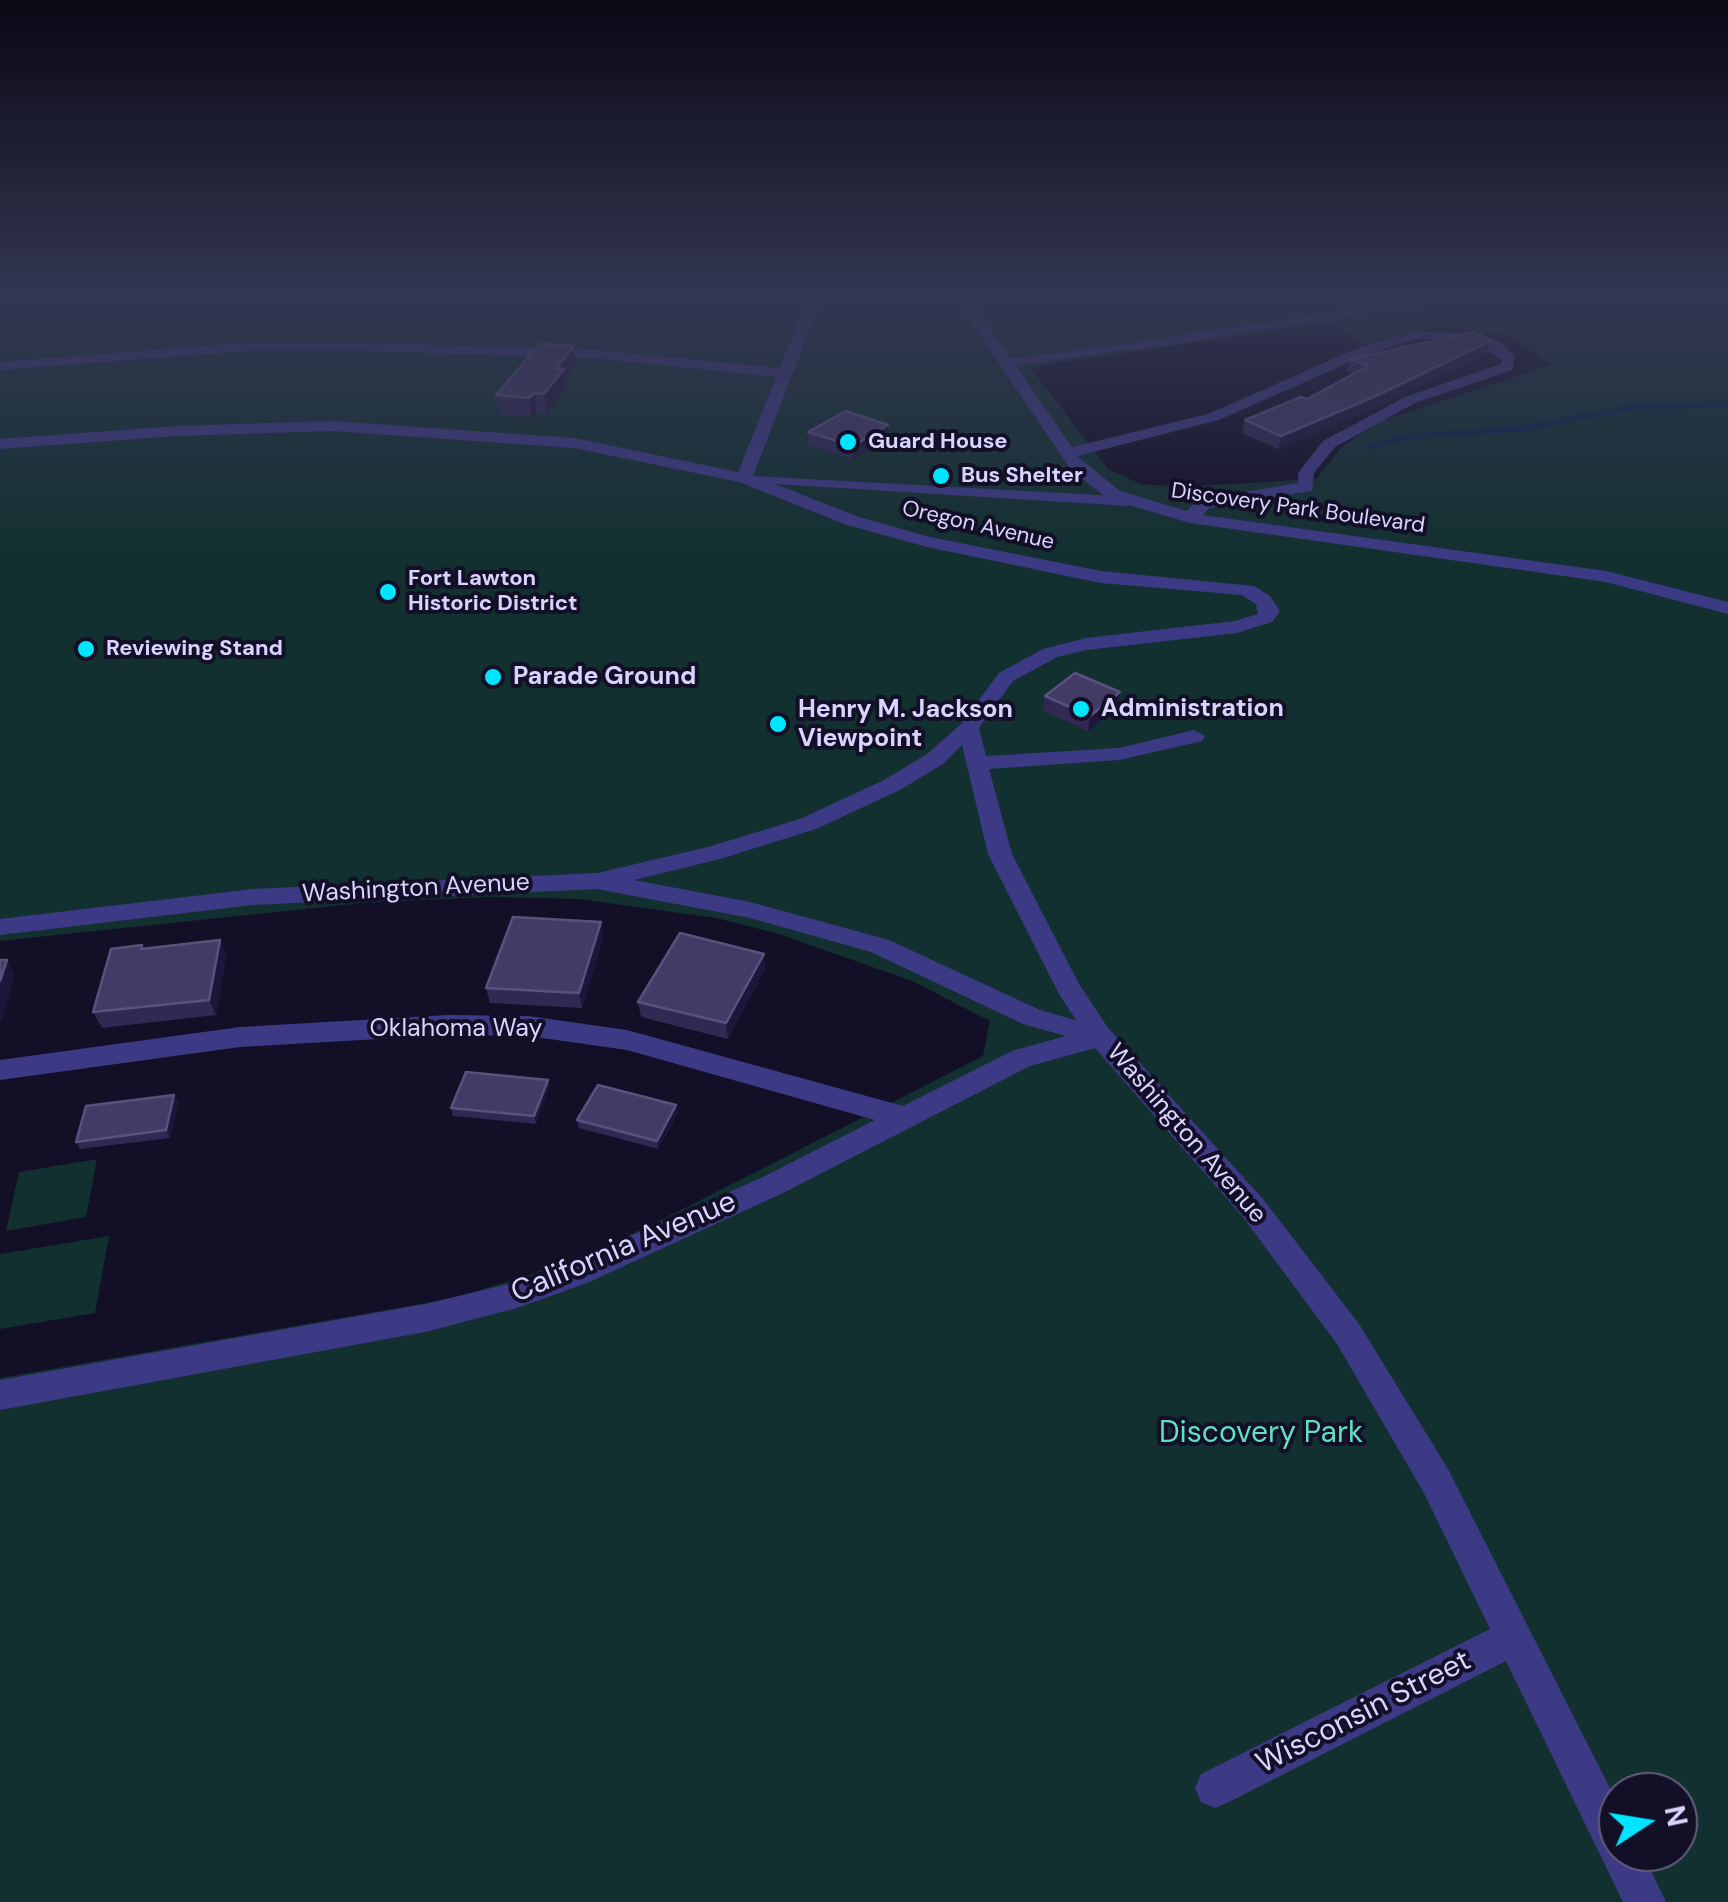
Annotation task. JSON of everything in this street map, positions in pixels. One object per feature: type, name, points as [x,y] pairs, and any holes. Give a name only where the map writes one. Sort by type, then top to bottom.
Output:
[{"type":"street","points":[[782,384],[744,478],[1128,501]]},
{"type":"street","name":"Discovery Park Boulevard","points":[[1022,384],[1088,478],[1128,501],[1190,518],[1606,577],[1728,608]]},
{"type":"street","points":[[1068,453],[1213,417],[1289,384]]},
{"type":"street","points":[[1190,518],[1204,504],[1306,487],[1306,473],[1329,444],[1410,400],[1458,384]]},
{"type":"street","name":"Oregon Avenue","points":[[0,444],[178,431],[392,428],[574,443],[744,478],[854,521],[914,539],[1100,577],[1248,590],[1270,611],[1256,622],[1237,627],[1086,644],[1050,652],[1006,678],[968,728]]},
{"type":"street","points":[[597,881],[712,854],[808,824],[892,786],[934,758],[968,728],[1000,854],[1068,988],[1101,1037]]},
{"type":"street","points":[[977,762],[1119,754],[1162,748],[1194,736]]},
{"type":"street","name":"Washington Avenue","points":[[0,927],[253,898],[597,881],[750,910],[880,946],[1032,1018],[1101,1037],[1253,1208],[1348,1334],[1436,1482],[1598,1808]]},
{"type":"street","name":"Oklahoma Way","points":[[0,1070],[240,1037],[448,1025],[528,1026],[641,1043],[903,1117]]},
{"type":"street","name":"California Avenue","points":[[0,1395],[425,1318],[517,1295],[704,1218],[1022,1058],[1101,1037]]},
{"type":"street","name":"Wisconsin Street","points":[[1215,1788],[1513,1637]]},
{"type":"street","name":"Washington Avenue","points":[[1630,1872],[1645,1902]]},
{"type":"green space","name":"Discovery Park","points":[[0,384],[1043,384],[1108,469],[1141,484],[1182,487],[1316,479],[1343,446],[1381,421],[1495,384],[1728,384],[1728,1902],[0,1902],[0,1378],[454,1298],[526,1276],[604,1247],[983,1056],[990,1021],[912,981],[779,934],[716,918],[579,899],[489,897],[362,903],[0,941]]},
{"type":"green space","points":[[97,1159],[86,1217],[6,1231],[19,1172]]},
{"type":"green space","points":[[109,1236],[95,1313],[0,1329],[0,1254]]},
{"type":"building","points":[[506,384],[552,384],[544,394],[534,393],[529,398],[496,395]]},
{"type":"building","points":[[1335,384],[1401,384],[1281,436],[1245,420],[1301,397],[1307,399]]},
{"type":"building","points":[[846,411],[888,425],[853,446],[808,432]]},
{"type":"building","points":[[1075,673],[1120,692],[1090,716],[1045,696]]},
{"type":"building","points":[[513,917],[601,922],[579,993],[486,988]]},
{"type":"building","points":[[680,933],[764,954],[726,1023],[638,1002]]},
{"type":"building","points":[[220,940],[209,1000],[93,1012],[111,949]]},
{"type":"building","points":[[0,960],[7,960],[0,981]]},
{"type":"building","points":[[466,1072],[548,1080],[534,1116],[451,1108]]},
{"type":"building","points":[[598,1085],[676,1105],[657,1141],[577,1120]]},
{"type":"building","points":[[174,1095],[166,1130],[76,1142],[86,1106]]},
{"type":"waterway","points":[[1373,447],[1404,437],[1525,428],[1635,407],[1728,404]]},
{"type":"place","name":"Guard House","points":[[848,442]]},
{"type":"place","name":"Bus Shelter","points":[[941,476]]},
{"type":"place","name":"Fort Lawton Historic District","points":[[388,592]]},
{"type":"place","name":"Reviewing Stand","points":[[86,649]]},
{"type":"place","name":"Parade Ground","points":[[493,677]]},
{"type":"place","name":"Administration","points":[[1081,709]]},
{"type":"place","name":"Henry M. Jackson Viewpoint","points":[[778,724]]}]
